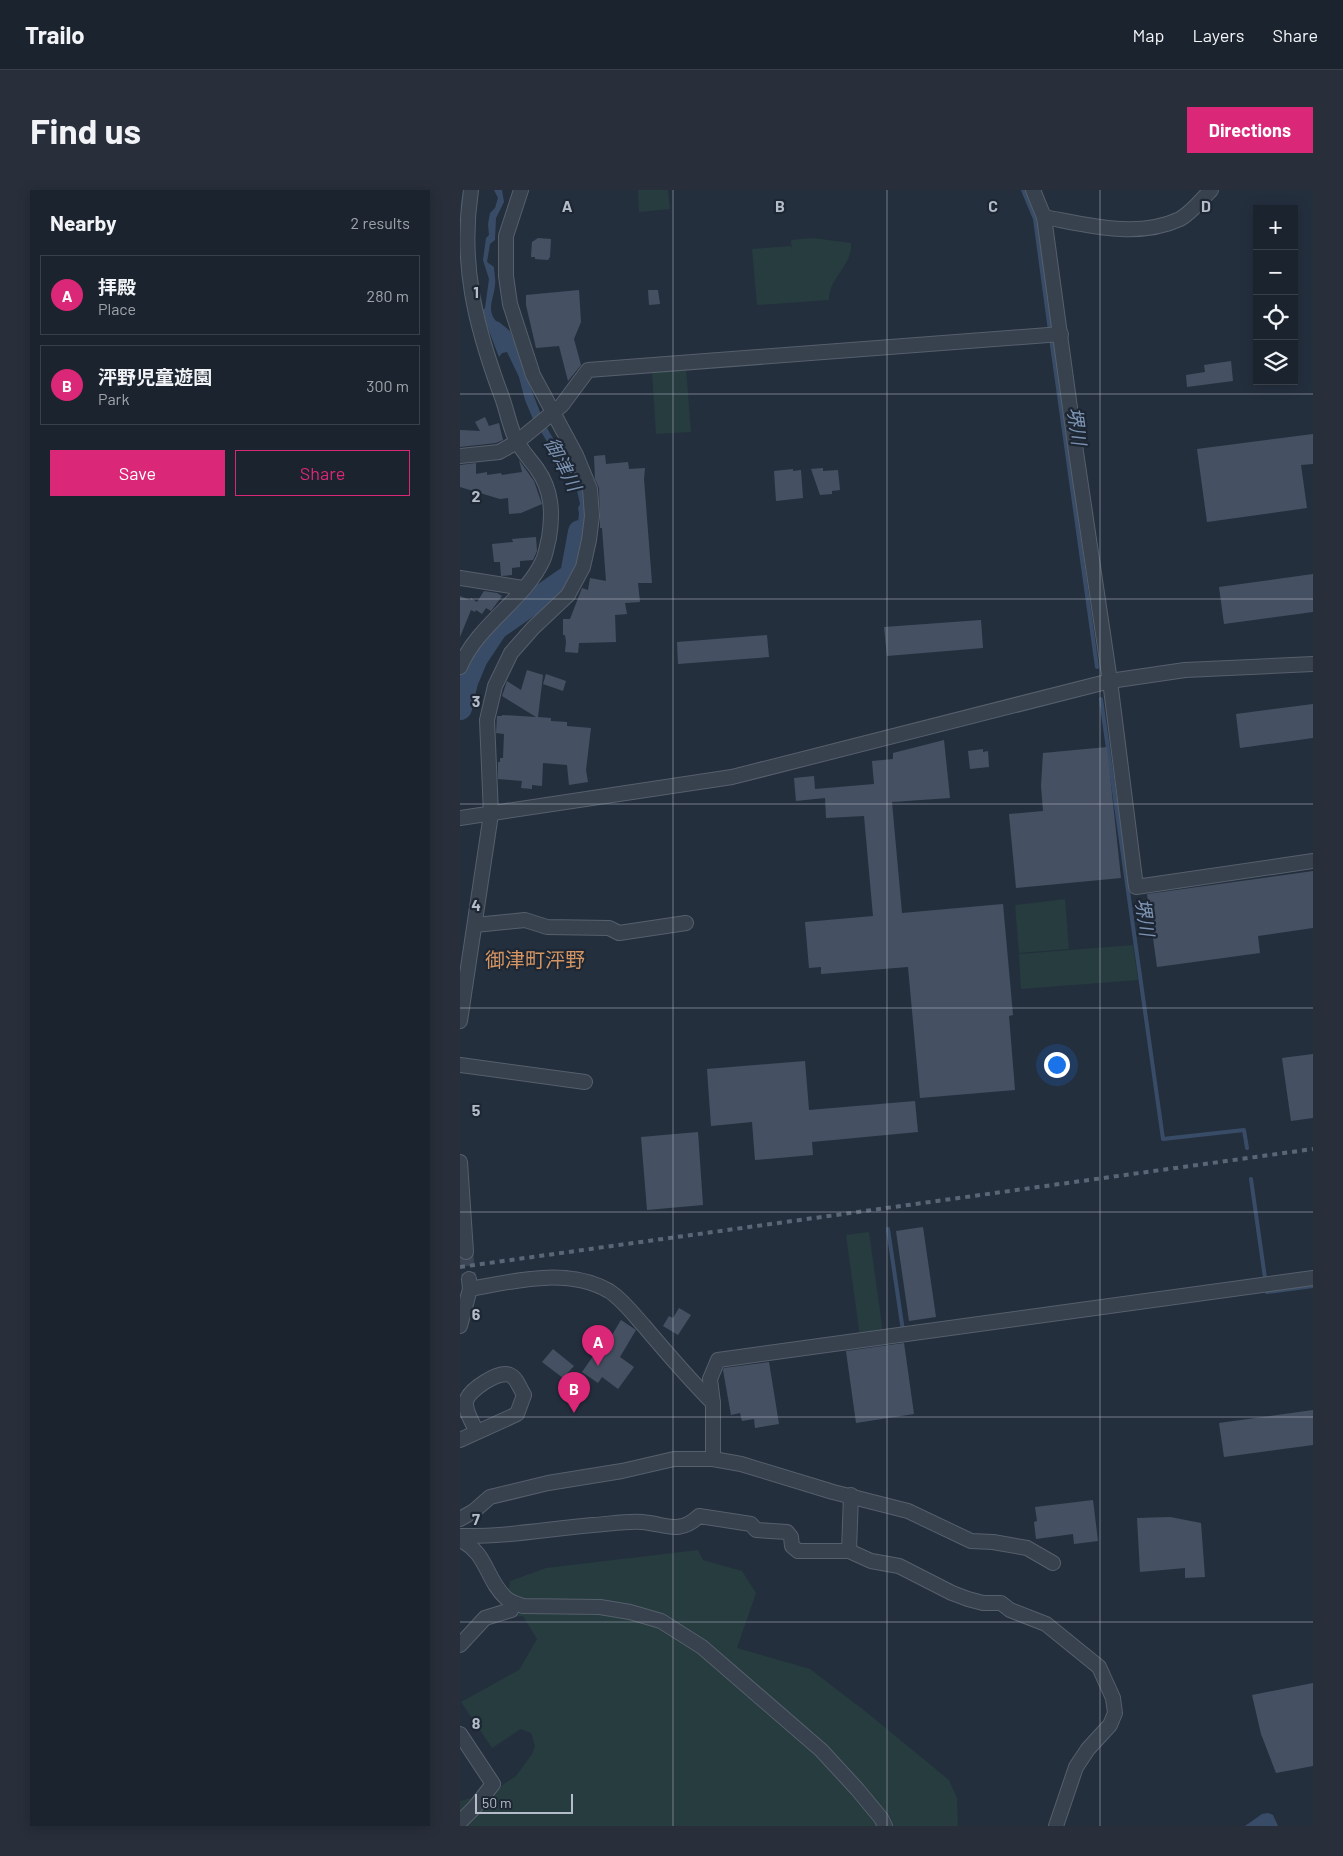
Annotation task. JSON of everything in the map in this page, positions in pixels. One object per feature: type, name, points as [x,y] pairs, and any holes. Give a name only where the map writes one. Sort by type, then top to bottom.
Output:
[{"type":"street","points":[[460,667],[466,654],[493,619],[523,588],[544,559],[551,519],[550,499],[546,483],[520,439],[503,400],[476,326],[466,290],[463,237],[465,210],[471,190]]},
{"type":"street","points":[[460,1021],[490,814],[487,720],[495,686],[511,653],[533,628],[568,595],[583,567],[592,516],[590,489],[576,455],[551,414],[533,375],[510,304],[506,276],[506,236],[520,190]]},
{"type":"street","points":[[1033,190],[1044,217],[1052,335],[1076,452],[1110,681],[1136,886],[1313,861]]},
{"type":"street","points":[[1044,217],[1115,230],[1160,226],[1181,218],[1193,209],[1211,190]]},
{"type":"street","points":[[460,456],[499,452],[520,439],[562,405],[588,370],[1052,335]]},
{"type":"street","points":[[460,578],[523,588]]},
{"type":"street","points":[[460,818],[732,777],[1110,681],[1185,670],[1313,664]]},
{"type":"street","points":[[475,925],[525,920],[547,927],[609,928],[619,933],[686,923]]},
{"type":"street","points":[[460,1065],[585,1082]]},
{"type":"street","points":[[460,1162],[466,1252]]},
{"type":"street","points":[[460,1326],[470,1284],[559,1278],[587,1282],[610,1291],[713,1403]]},
{"type":"street","points":[[713,1459],[713,1403],[710,1379],[718,1360],[1313,1278]]},
{"type":"street","points":[[460,1440],[517,1414],[524,1395],[515,1379],[511,1376],[502,1374],[478,1386],[467,1399],[467,1409],[477,1432]]},
{"type":"street","points":[[460,1519],[474,1511],[490,1497],[548,1482],[622,1471],[674,1458],[713,1459],[741,1464],[908,1511],[971,1541],[993,1542],[1027,1548],[1053,1563]]},
{"type":"street","points":[[849,1550],[851,1496]]},
{"type":"street","points":[[460,1536],[507,1535],[611,1523],[643,1522],[658,1526],[680,1526],[690,1524],[700,1516],[750,1524],[756,1530],[787,1532],[791,1536],[792,1546],[798,1551],[849,1550],[872,1561],[899,1566],[952,1593],[983,1603],[1002,1604],[1010,1610],[1046,1624],[1099,1667],[1114,1698],[1115,1713],[1110,1725],[1088,1749],[1076,1767],[1056,1826]]},
{"type":"street","points":[[460,1540],[477,1551],[499,1589],[506,1598],[513,1602],[523,1606],[600,1607],[630,1612],[661,1621],[702,1647],[821,1750],[882,1818],[886,1826]]},
{"type":"street","points":[[461,1642],[485,1618],[511,1610],[513,1602]]},
{"type":"street","points":[[460,1734],[493,1784],[460,1822]]},
{"type":"green space","points":[[638,190],[668,190],[670,209],[639,212]]},
{"type":"green space","points":[[813,238],[851,243],[851,251],[845,265],[832,285],[829,300],[757,305],[752,249],[791,246],[792,251],[791,240]]},
{"type":"green space","points":[[686,368],[691,432],[656,434],[652,371]]},
{"type":"green space","points":[[1065,899],[1069,949],[1019,953],[1015,905]]},
{"type":"green space","points":[[1133,945],[1138,980],[1021,989],[1019,954]]},
{"type":"green space","points":[[869,1232],[883,1333],[860,1337],[846,1235]]},
{"type":"green space","points":[[698,1550],[703,1560],[742,1571],[756,1593],[737,1648],[810,1669],[865,1711],[949,1780],[957,1798],[958,1826],[460,1826],[460,1801],[490,1793],[516,1776],[532,1754],[535,1746],[531,1733],[521,1729],[492,1748],[461,1702],[519,1670],[537,1639],[523,1616],[513,1617],[506,1606],[510,1581],[546,1568]]},
{"type":"water","points":[[494,190],[502,190],[504,202],[496,218],[495,240],[490,244],[487,262],[494,267],[495,278],[491,313],[496,321],[510,331],[548,430],[578,478],[582,488],[586,507],[585,526],[573,573],[578,508],[580,504],[577,490],[565,469],[558,464],[553,451],[533,419],[525,400],[519,377],[507,352],[502,353],[499,357],[483,310],[485,308],[489,279],[483,260],[486,238],[489,235],[490,213],[495,208],[498,198]]},
{"type":"water","points":[[1268,1813],[1273,1815],[1278,1826],[1245,1826],[1262,1814]]},
{"type":"building","points":[[538,238],[551,239],[550,257],[548,260],[531,257],[532,242]]},
{"type":"building","points":[[579,290],[581,322],[574,339],[581,365],[568,381],[559,346],[536,348],[526,305],[526,295]]},
{"type":"building","points":[[648,290],[658,290],[660,304],[649,305]]},
{"type":"building","points":[[1231,361],[1233,381],[1187,387],[1186,375],[1205,372],[1204,365]]},
{"type":"building","points":[[485,417],[489,426],[499,423],[503,440],[496,443],[460,447],[460,430],[480,431],[475,422]]},
{"type":"building","points":[[1313,434],[1313,464],[1301,465],[1307,508],[1207,522],[1197,449]]},
{"type":"building","points":[[605,455],[606,464],[628,462],[629,469],[645,468],[644,479],[652,583],[638,583],[640,602],[625,603],[627,614],[615,615],[616,642],[579,643],[578,653],[565,652],[566,642],[565,635],[563,635],[563,619],[570,619],[582,588],[588,590],[590,578],[606,581],[602,528],[600,528],[599,488],[595,479],[594,456]]},
{"type":"building","points":[[519,460],[534,481],[542,504],[521,513],[509,514],[508,498],[500,499],[460,487],[460,465],[476,463],[476,474],[487,472],[487,475],[501,473],[502,475],[522,472]]},
{"type":"building","points":[[823,468],[823,471],[838,470],[840,490],[832,491],[832,494],[820,495],[811,469]]},
{"type":"building","points":[[793,469],[793,471],[801,470],[803,498],[776,501],[774,471]]},
{"type":"building","points":[[536,537],[537,551],[533,560],[520,561],[520,567],[512,568],[512,575],[501,576],[500,562],[494,562],[492,544],[513,542],[512,539]]},
{"type":"building","points":[[1313,574],[1313,612],[1224,624],[1219,587]]},
{"type":"building","points":[[484,591],[497,593],[502,596],[491,611],[486,608],[482,614],[476,610],[475,612],[471,610],[460,637],[460,596],[470,600],[471,598],[477,602]]},
{"type":"building","points":[[981,620],[983,648],[887,656],[884,627]]},
{"type":"building","points":[[767,635],[769,657],[678,664],[677,642]]},
{"type":"building","points":[[527,670],[543,675],[538,717],[551,718],[551,721],[567,722],[567,726],[591,728],[586,770],[588,782],[569,785],[567,765],[543,763],[542,786],[532,785],[532,789],[521,788],[522,781],[498,779],[498,762],[500,762],[500,758],[503,758],[504,734],[496,733],[497,716],[536,717],[502,696],[507,681],[521,690]]},
{"type":"building","points":[[546,674],[566,681],[563,691],[543,684]]},
{"type":"building","points":[[1313,704],[1313,738],[1240,748],[1236,714]]},
{"type":"building","points":[[944,740],[950,798],[892,802],[902,913],[1003,904],[1013,1015],[1009,1016],[1015,1090],[920,1098],[908,967],[821,974],[821,967],[809,968],[805,922],[873,916],[864,816],[826,818],[825,798],[796,801],[794,778],[814,776],[815,789],[874,784],[872,761],[893,759],[893,753]]},
{"type":"building","points":[[1107,747],[1121,878],[1016,888],[1009,814],[1043,811],[1041,786],[1043,753]]},
{"type":"building","points":[[983,749],[983,752],[988,751],[989,767],[970,769],[968,751]]},
{"type":"building","points":[[1313,871],[1313,928],[1258,936],[1260,953],[1157,967],[1147,894]]},
{"type":"building","points":[[1313,1054],[1313,1118],[1291,1121],[1282,1058]]},
{"type":"building","points":[[805,1061],[809,1110],[915,1101],[918,1132],[812,1142],[813,1155],[755,1160],[752,1122],[711,1126],[707,1069]]},
{"type":"building","points":[[698,1132],[703,1205],[647,1210],[641,1137]]},
{"type":"building","points":[[923,1227],[936,1317],[909,1321],[896,1231]]},
{"type":"building","points":[[679,1308],[691,1315],[678,1335],[663,1326],[669,1316],[673,1318]]},
{"type":"building","points":[[621,1320],[636,1330],[620,1357],[634,1367],[618,1389],[602,1377],[598,1383],[582,1372],[596,1352],[600,1355]]},
{"type":"building","points":[[904,1343],[914,1414],[856,1423],[846,1351]]},
{"type":"building","points":[[553,1349],[574,1366],[563,1378],[542,1362]]},
{"type":"building","points":[[769,1362],[779,1424],[755,1428],[754,1419],[742,1421],[740,1413],[731,1415],[723,1370],[724,1368]]},
{"type":"building","points":[[1313,1410],[1313,1445],[1224,1457],[1219,1423]]},
{"type":"building","points":[[1093,1500],[1098,1541],[1074,1544],[1073,1534],[1036,1539],[1034,1522],[1037,1521],[1035,1507]]},
{"type":"building","points":[[1170,1517],[1201,1523],[1205,1577],[1185,1578],[1185,1568],[1140,1572],[1137,1518]]},
{"type":"building","points":[[1313,1683],[1313,1766],[1276,1773],[1261,1734],[1252,1695]]},
{"type":"waterway","name":"堺川","points":[[1023,190],[1035,219],[1050,331]]},
{"type":"waterway","name":"堺川","points":[[1051,338],[1097,667]]},
{"type":"waterway","name":"御津川","points":[[460,708],[466,682],[476,658],[496,628],[572,575],[580,532]]},
{"type":"waterway","name":"堺川","points":[[1101,699],[1163,1139],[1244,1130],[1247,1148]]},
{"type":"waterway","points":[[1251,1179],[1265,1278]]},
{"type":"waterway","points":[[888,1229],[903,1331]]},
{"type":"waterway","points":[[1266,1288],[1267,1292],[1313,1286]]},
{"type":"tunnel","points":[[466,1252],[469,1279]]},
{"type":"railway","points":[[460,1267],[1313,1149]]},
{"type":"place","name":"拝殿","points":[[598,1366]]},
{"type":"place","name":"泙野児童遊園","points":[[574,1413]]},
{"type":"district","name":"御津町泙野","points":[[535,960]]}]
